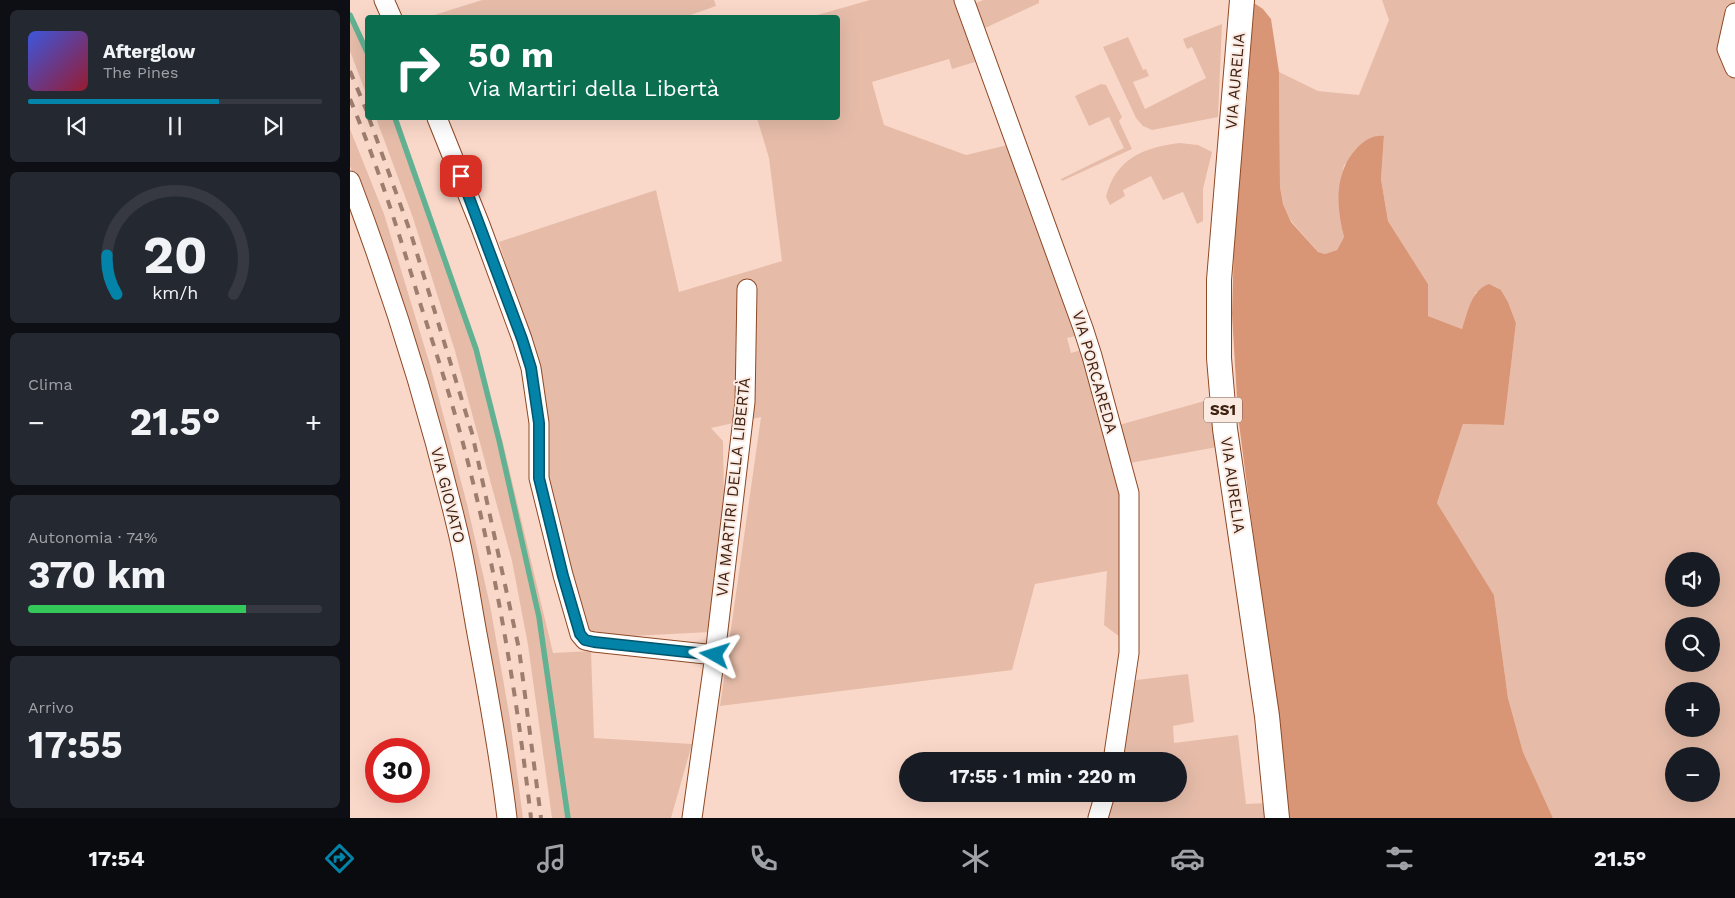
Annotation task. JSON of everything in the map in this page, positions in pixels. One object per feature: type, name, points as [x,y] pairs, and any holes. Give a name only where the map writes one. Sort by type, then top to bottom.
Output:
[{"type":"main road","name":"VIA AURELIA","points":[[1242,0],[1219,280],[1219,358],[1225,429],[1267,716],[1277,818]]},
{"type":"street","points":[[384,0],[391,15]]},
{"type":"street","name":"VIA PORCAREDA","points":[[964,0],[1083,328],[1129,493],[1129,653],[1113,752]]},
{"type":"street","points":[[1735,13],[1727,49],[1735,68]]},
{"type":"street","points":[[438,120],[480,225],[531,368],[539,423],[539,478],[563,576],[580,634],[585,640],[594,642],[715,655]]},
{"type":"street","name":"VIA GIOVATO","points":[[350,181],[391,294],[413,365],[457,530],[492,714],[507,818]]},
{"type":"street","name":"VIA MARTIRI DELLA LIBERTÀ","points":[[692,818],[715,655],[745,402],[747,289]]},
{"type":"street","points":[[1098,818],[1103,802]]},
{"type":"shaded area","points":[[482,0],[714,0],[716,6],[690,15],[434,15]]},
{"type":"shaded area","points":[[870,0],[957,0],[975,62],[952,69],[949,59],[872,82],[884,125],[966,155],[1012,144],[1080,335],[1067,338],[1071,353],[1085,349],[1125,495],[1124,640],[1104,625],[1107,571],[1035,584],[1012,670],[720,706],[761,417],[711,428],[723,441],[724,499],[711,632],[591,638],[560,546],[547,478],[536,364],[499,242],[656,190],[679,292],[782,261],[769,158],[758,120],[840,120],[840,15],[817,15]]},
{"type":"shaded area","points":[[983,0],[1039,0],[1039,3],[985,28],[974,4]]},
{"type":"shaded area","points":[[1382,0],[1735,0],[1735,818],[1553,818],[1523,752],[1508,698],[1494,595],[1437,503],[1463,424],[1504,425],[1516,323],[1508,302],[1501,290],[1476,292],[1462,329],[1428,316],[1428,284],[1388,221],[1381,179],[1384,136],[1344,165],[1339,201],[1344,237],[1337,250],[1325,254],[1318,252],[1291,221],[1283,204],[1280,187],[1279,72],[1318,91],[1359,95],[1389,20]]},
{"type":"shaded area","points":[[1254,3],[1263,9],[1271,19],[1279,72],[1280,187],[1283,204],[1291,222],[1318,252],[1325,254],[1337,250],[1344,237],[1339,214],[1339,190],[1344,168],[1350,157],[1363,143],[1373,137],[1384,136],[1381,179],[1388,221],[1428,284],[1428,316],[1462,329],[1474,296],[1489,284],[1501,290],[1516,323],[1504,425],[1463,424],[1437,503],[1494,595],[1508,698],[1523,752],[1553,818],[1288,818],[1238,416],[1232,314],[1235,214],[1247,101]]},
{"type":"shaded area","points":[[350,15],[365,49],[365,91],[350,51]]},
{"type":"shaded area","points":[[1222,24],[1218,117],[1152,130],[1143,126],[1136,118],[1103,47],[1128,37],[1143,70],[1146,69],[1149,76],[1133,82],[1145,109],[1206,78],[1192,47],[1187,49],[1183,39]]},
{"type":"shaded area","points":[[1101,84],[1106,85],[1122,117],[1119,121],[1132,149],[1062,181],[1061,179],[1124,148],[1109,117],[1089,126],[1075,96]]},
{"type":"shaded area","points":[[377,120],[396,120],[398,124],[476,349],[499,439],[502,439],[553,653],[591,651],[594,738],[692,744],[671,818],[552,818],[528,645],[512,561],[455,351],[413,218]]},
{"type":"shaded area","points":[[350,129],[384,214],[430,365],[467,504],[490,605],[510,719],[523,818],[512,818],[498,715],[371,218],[350,166]]},
{"type":"shaded area","points":[[1180,143],[1198,145],[1212,152],[1203,189],[1203,221],[1197,224],[1183,192],[1163,200],[1151,176],[1123,190],[1125,196],[1110,205],[1106,197],[1110,184],[1124,164],[1143,152]]},
{"type":"shaded area","points":[[1208,400],[1217,447],[1130,463],[1119,425]]},
{"type":"shaded area","points":[[1188,674],[1194,722],[1173,726],[1174,743],[1238,735],[1246,804],[1265,803],[1266,818],[1106,818],[1110,802],[1187,802],[1187,752],[1122,752],[1136,680]]},
{"type":"waterway","points":[[350,15],[365,48]]},
{"type":"waterway","points":[[396,120],[476,349],[499,440],[539,617],[568,818]]},
{"type":"railway","points":[[350,71],[365,107]]},
{"type":"railway","points":[[350,99],[397,227],[452,403],[473,483],[503,626],[519,722],[531,818]]},
{"type":"railway","points":[[370,120],[411,234],[472,433],[519,649],[541,818]]},
{"type":"route","points":[[461,176],[531,368],[539,423],[539,478],[563,576],[580,634],[585,640],[594,642],[715,655]]}]
